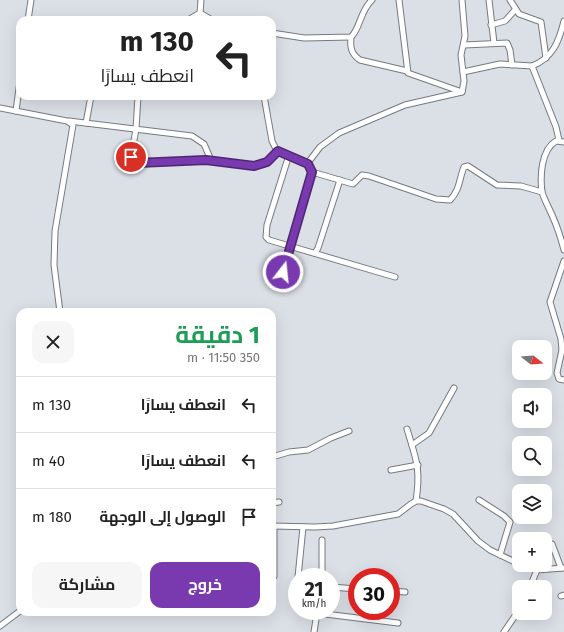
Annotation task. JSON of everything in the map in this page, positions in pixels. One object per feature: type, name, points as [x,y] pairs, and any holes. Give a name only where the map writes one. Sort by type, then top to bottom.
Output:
[{"type":"street","points":[[29,16],[31,0]]},
{"type":"street","points":[[200,13],[201,0]]},
{"type":"street","points":[[276,34],[304,38],[350,37],[355,33],[361,15],[372,0]]},
{"type":"street","points":[[399,0],[407,71]]},
{"type":"street","points":[[462,0],[465,36],[461,55],[464,87],[462,92]]},
{"type":"street","points":[[489,0],[494,43]]},
{"type":"street","points":[[510,0],[516,10],[523,16],[541,22],[546,58]]},
{"type":"street","points":[[491,25],[505,20],[516,10]]},
{"type":"street","points":[[195,16],[200,13]]},
{"type":"street","points":[[200,13],[205,16]]},
{"type":"street","points":[[463,72],[500,64],[532,66],[546,58],[557,43],[564,20]]},
{"type":"street","points":[[350,37],[351,50],[355,57],[360,60],[407,71],[410,75],[462,92]]},
{"type":"street","points":[[464,45],[494,43],[509,45],[512,65]]},
{"type":"street","points":[[532,66],[561,141],[549,146],[546,151],[544,159],[542,192],[557,226],[564,250]]},
{"type":"street","points":[[308,164],[320,147],[339,134],[405,105],[462,92]]},
{"type":"street","points":[[16,111],[17,100]]},
{"type":"street","points":[[86,123],[90,100]]},
{"type":"street","points":[[138,100],[136,129],[131,157],[134,162],[155,163],[211,160],[254,166],[267,162],[273,158],[277,151]]},
{"type":"street","points":[[265,100],[272,141],[277,151],[308,164],[312,172],[283,272]]},
{"type":"street","points":[[0,108],[67,121],[197,138],[204,144],[211,160]]},
{"type":"street","points":[[59,308],[54,265],[54,248],[55,231],[73,129],[73,124],[67,121]]},
{"type":"street","points":[[289,155],[266,231],[266,237],[269,240],[311,254],[315,253],[395,278]]},
{"type":"street","points":[[312,172],[353,184],[362,175],[369,176],[436,199],[450,200],[455,195],[459,186],[464,167],[468,166],[497,185],[521,186],[542,192]]},
{"type":"street","points":[[315,253],[318,248],[340,180]]},
{"type":"street","points":[[564,262],[550,302],[563,350],[557,375],[559,379],[564,380]]},
{"type":"street","points":[[412,445],[429,433],[454,388]]},
{"type":"street","points":[[276,526],[333,526],[389,516],[404,511],[416,501],[419,473],[418,464],[407,429]]},
{"type":"street","points":[[276,456],[289,452],[308,450],[330,438],[349,431]]},
{"type":"street","points":[[390,470],[418,464]]},
{"type":"street","points":[[480,500],[510,522],[500,555]]},
{"type":"street","points":[[416,501],[444,509],[453,514],[478,541],[512,561]]},
{"type":"street","points":[[299,568],[303,527]]},
{"type":"street","points":[[322,540],[322,568]]},
{"type":"street","points":[[552,544],[562,568],[552,569]]},
{"type":"street","points":[[400,592],[405,592]]},
{"type":"street","points":[[0,626],[16,613]]},
{"type":"street","points":[[340,615],[398,623]]},
{"type":"street","points":[[314,632],[316,620]]},
{"type":"street","points":[[504,632],[512,620]]},
{"type":"route","points":[[131,157],[134,162],[137,163],[206,160],[254,166],[267,162],[273,158],[278,151],[308,164],[312,172],[283,272]]}]
